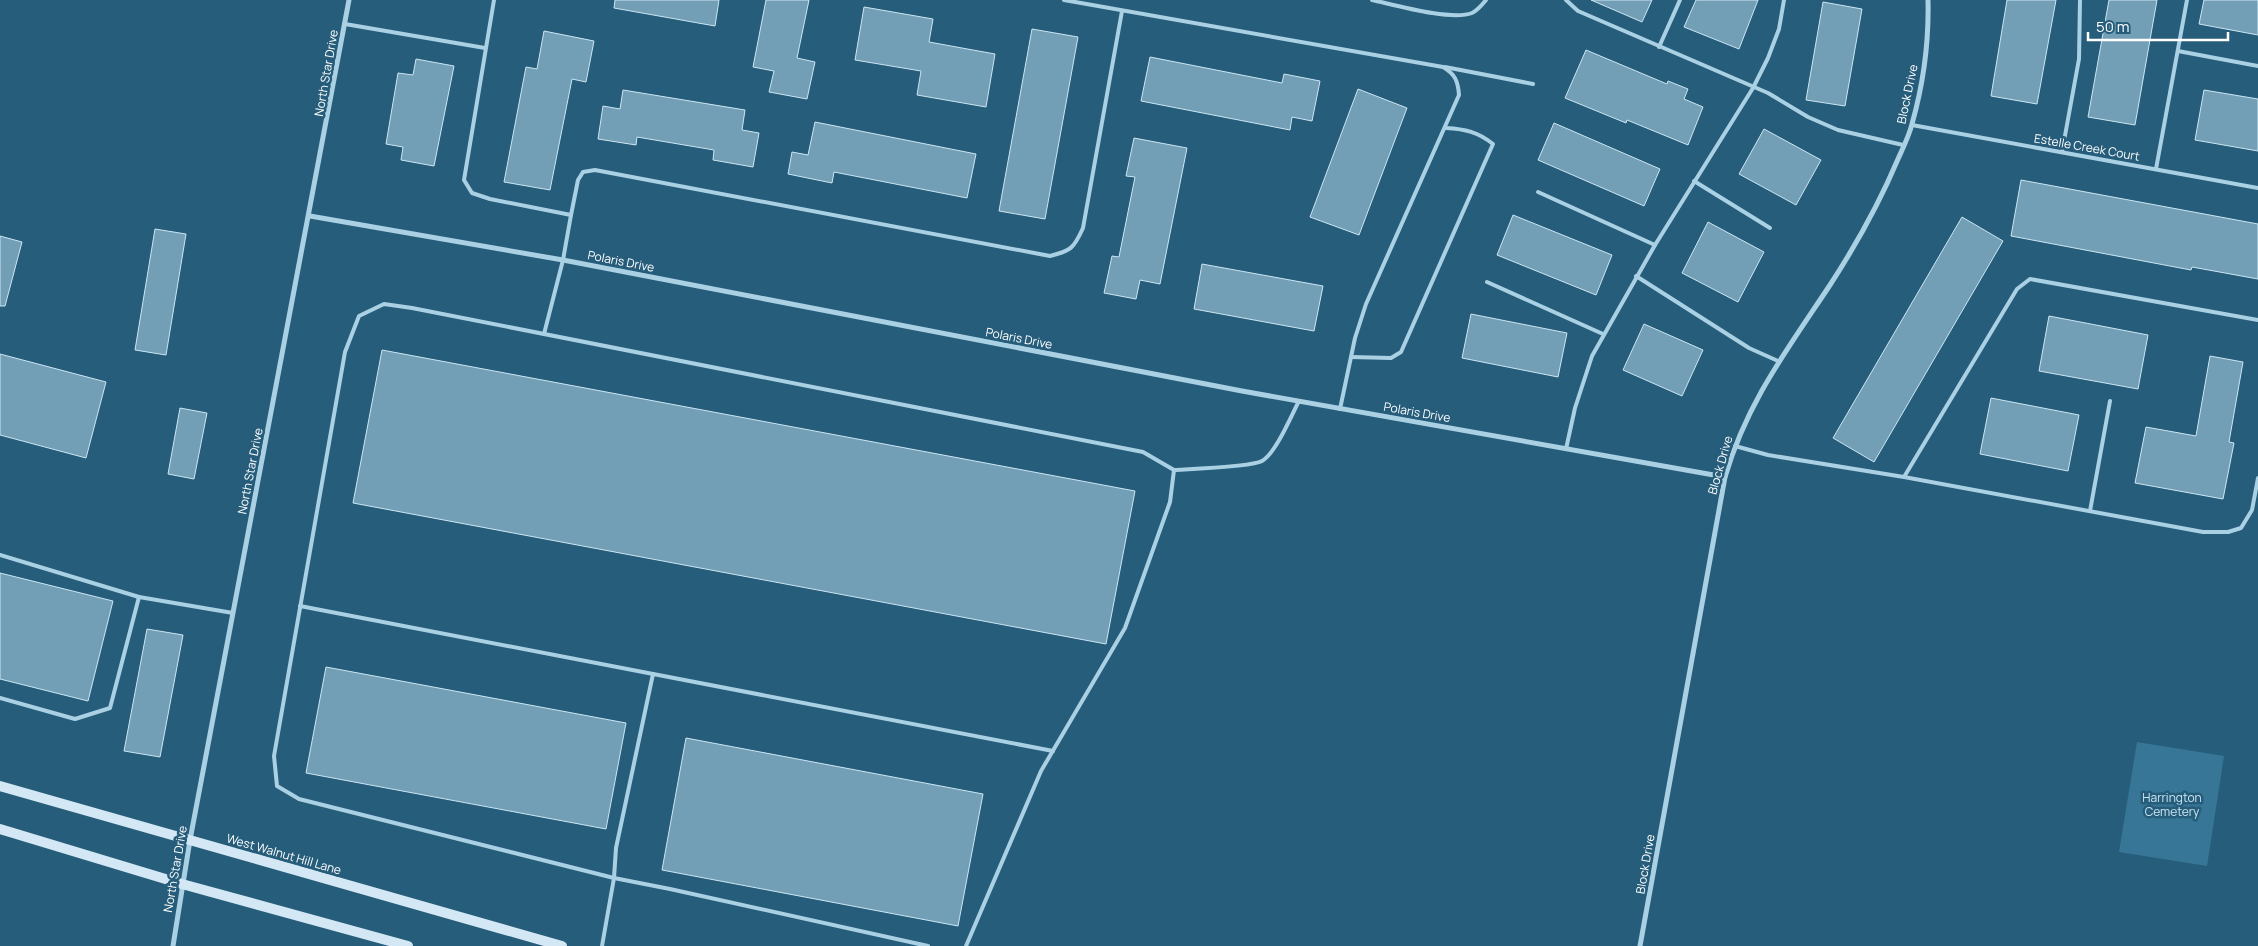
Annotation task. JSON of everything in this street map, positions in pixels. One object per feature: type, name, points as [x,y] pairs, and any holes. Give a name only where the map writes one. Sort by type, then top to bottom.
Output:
[{"type":"main road","name":"West Walnut Hill Lane","points":[[0,786],[562,946]]},
{"type":"main road","points":[[0,829],[182,884],[408,946]]},
{"type":"street","name":"North Star Drive","points":[[173,946],[190,840],[310,216],[349,0]]},
{"type":"street","name":"Block Drive","points":[[1640,946],[1725,477],[1734,446],[1750,410],[1778,361],[1830,285],[1865,229],[1885,189],[1912,125],[1924,65],[1928,0]]},
{"type":"street","name":"Polaris Drive","points":[[310,216],[563,260],[1340,409],[1725,477]]},
{"type":"lane","points":[[494,0],[464,180],[472,193],[490,200],[570,215]]},
{"type":"lane","points":[[1064,0],[1533,84]]},
{"type":"lane","points":[[1372,0],[1453,16],[1470,13],[1480,8],[1486,0]]},
{"type":"lane","points":[[1566,0],[1578,11],[1768,94],[1808,117],[1838,130],[1903,145]]},
{"type":"lane","points":[[1660,47],[1680,0]]},
{"type":"lane","points":[[1566,449],[1575,408],[1592,356],[1636,276],[1753,88],[1768,58],[1779,29],[1784,0]]},
{"type":"lane","points":[[2062,152],[2079,59],[2080,0]]},
{"type":"lane","points":[[2156,170],[2187,0]]},
{"type":"lane","points":[[544,334],[563,260],[578,180],[583,172],[595,170],[1050,256],[1072,249],[1083,228],[1122,11]]},
{"type":"lane","points":[[345,24],[485,48]]},
{"type":"lane","points":[[2178,51],[2258,66]]},
{"type":"lane","points":[[1340,409],[1351,357],[1366,304],[1460,94],[1458,82],[1452,73],[1443,67]]},
{"type":"lane","name":"Estelle Creek Court","points":[[1912,125],[2258,188]]},
{"type":"lane","points":[[1351,357],[1391,358],[1401,352],[1493,144],[1476,132],[1462,128],[1446,128]]},
{"type":"lane","points":[[1694,181],[1770,228]]},
{"type":"lane","points":[[1538,192],[1655,245]]},
{"type":"lane","points":[[1636,276],[1749,348],[1778,361]]},
{"type":"lane","points":[[1904,476],[2017,289],[2030,279],[2258,320]]},
{"type":"lane","points":[[1487,282],[1603,334]]},
{"type":"lane","points":[[928,946],[614,878],[299,799],[277,786],[274,756],[300,606],[345,352],[359,316],[384,304],[544,334],[1143,452],[1174,470],[1247,464],[1263,460],[1278,442],[1299,401]]},
{"type":"lane","points":[[2090,511],[2110,401]]},
{"type":"lane","points":[[1734,446],[1768,455],[1904,476],[2203,532],[2228,532],[2240,528],[2246,523],[2252,510],[2258,478]]},
{"type":"lane","points":[[966,946],[1041,771],[1125,628],[1170,502],[1174,470]]},
{"type":"lane","points":[[0,555],[139,597],[233,613]]},
{"type":"lane","points":[[0,698],[75,719],[110,708],[139,597]]},
{"type":"lane","points":[[300,606],[1053,751]]},
{"type":"lane","points":[[602,946],[614,878],[616,848],[652,674]]},
{"type":"green space","name":"Harrington Cemetery","points":[[2137,742],[2224,756],[2207,866],[2119,852]]},
{"type":"building","points":[[615,0],[719,0],[715,26],[614,8]]},
{"type":"building","points":[[766,0],[809,0],[797,58],[815,62],[807,99],[769,92],[774,71],[753,67]]},
{"type":"building","points":[[1591,0],[1652,0],[1642,22]]},
{"type":"building","points":[[1696,0],[1758,0],[1739,49],[1684,27]]},
{"type":"building","points":[[2007,0],[2056,0],[2037,104],[1991,96]]},
{"type":"building","points":[[2109,0],[2157,0],[2135,125],[2088,117]]},
{"type":"building","points":[[2204,0],[2258,0],[2258,35],[2199,24]]},
{"type":"building","points":[[1823,2],[1862,9],[1845,106],[1806,100]]},
{"type":"building","points":[[864,7],[933,19],[929,42],[995,54],[986,107],[917,95],[921,71],[855,60]]},
{"type":"building","points":[[1032,29],[1078,37],[1045,219],[999,211]]},
{"type":"building","points":[[544,31],[594,41],[586,82],[572,79],[550,190],[504,182],[526,67],[537,69]]},
{"type":"building","points":[[1586,50],[1667,84],[1668,81],[1688,89],[1684,99],[1703,107],[1688,145],[1627,120],[1626,123],[1565,98]]},
{"type":"building","points":[[1150,57],[1282,83],[1284,74],[1320,81],[1312,121],[1292,117],[1290,130],[1141,101]]},
{"type":"building","points":[[416,59],[454,66],[434,166],[401,160],[403,147],[386,144],[398,73],[413,75]]},
{"type":"building","points":[[1358,89],[1407,108],[1359,235],[1310,217]]},
{"type":"building","points":[[623,90],[745,110],[742,130],[759,133],[753,167],[713,160],[714,150],[637,137],[636,145],[598,139],[603,106],[620,109]]},
{"type":"building","points":[[2204,90],[2258,99],[2258,151],[2195,140]]},
{"type":"building","points":[[815,122],[976,154],[967,198],[834,172],[832,183],[788,174],[792,152],[808,155]]},
{"type":"building","points":[[1554,123],[1660,169],[1644,206],[1538,160]]},
{"type":"building","points":[[1764,129],[1821,160],[1796,205],[1739,174]]},
{"type":"building","points":[[1134,138],[1187,148],[1160,284],[1140,280],[1136,299],[1104,293],[1112,256],[1119,257],[1135,177],[1126,176]]},
{"type":"building","points":[[2021,180],[2258,224],[2258,279],[2192,267],[2191,270],[2011,236]]},
{"type":"building","points":[[1513,215],[1612,255],[1596,295],[1497,255]]},
{"type":"building","points":[[1962,217],[2003,241],[1874,462],[1833,438]]},
{"type":"building","points":[[1708,222],[1764,252],[1738,302],[1682,273]]},
{"type":"building","points":[[155,229],[186,234],[166,355],[135,350]]},
{"type":"building","points":[[0,236],[22,242],[5,306],[0,306]]},
{"type":"building","points":[[1202,264],[1323,286],[1314,331],[1194,309]]},
{"type":"building","points":[[1471,314],[1567,333],[1558,377],[1462,358]]},
{"type":"building","points":[[2049,316],[2148,335],[2138,389],[2039,371]]},
{"type":"building","points":[[1644,324],[1703,350],[1682,396],[1623,370]]},
{"type":"building","points":[[382,350],[1135,491],[1106,644],[353,503]]},
{"type":"building","points":[[0,354],[106,382],[86,458],[0,435]]},
{"type":"building","points":[[2210,356],[2243,362],[2229,442],[2234,443],[2223,499],[2135,483],[2146,427],[2196,436]]},
{"type":"building","points":[[1991,398],[2079,415],[2068,471],[1980,454]]},
{"type":"building","points":[[180,408],[207,413],[194,479],[168,474]]},
{"type":"building","points":[[0,573],[113,601],[88,701],[0,679]]},
{"type":"building","points":[[147,629],[183,635],[160,757],[124,751]]},
{"type":"building","points":[[326,667],[626,723],[606,829],[306,773]]},
{"type":"building","points":[[686,738],[983,794],[958,926],[662,870]]}]
